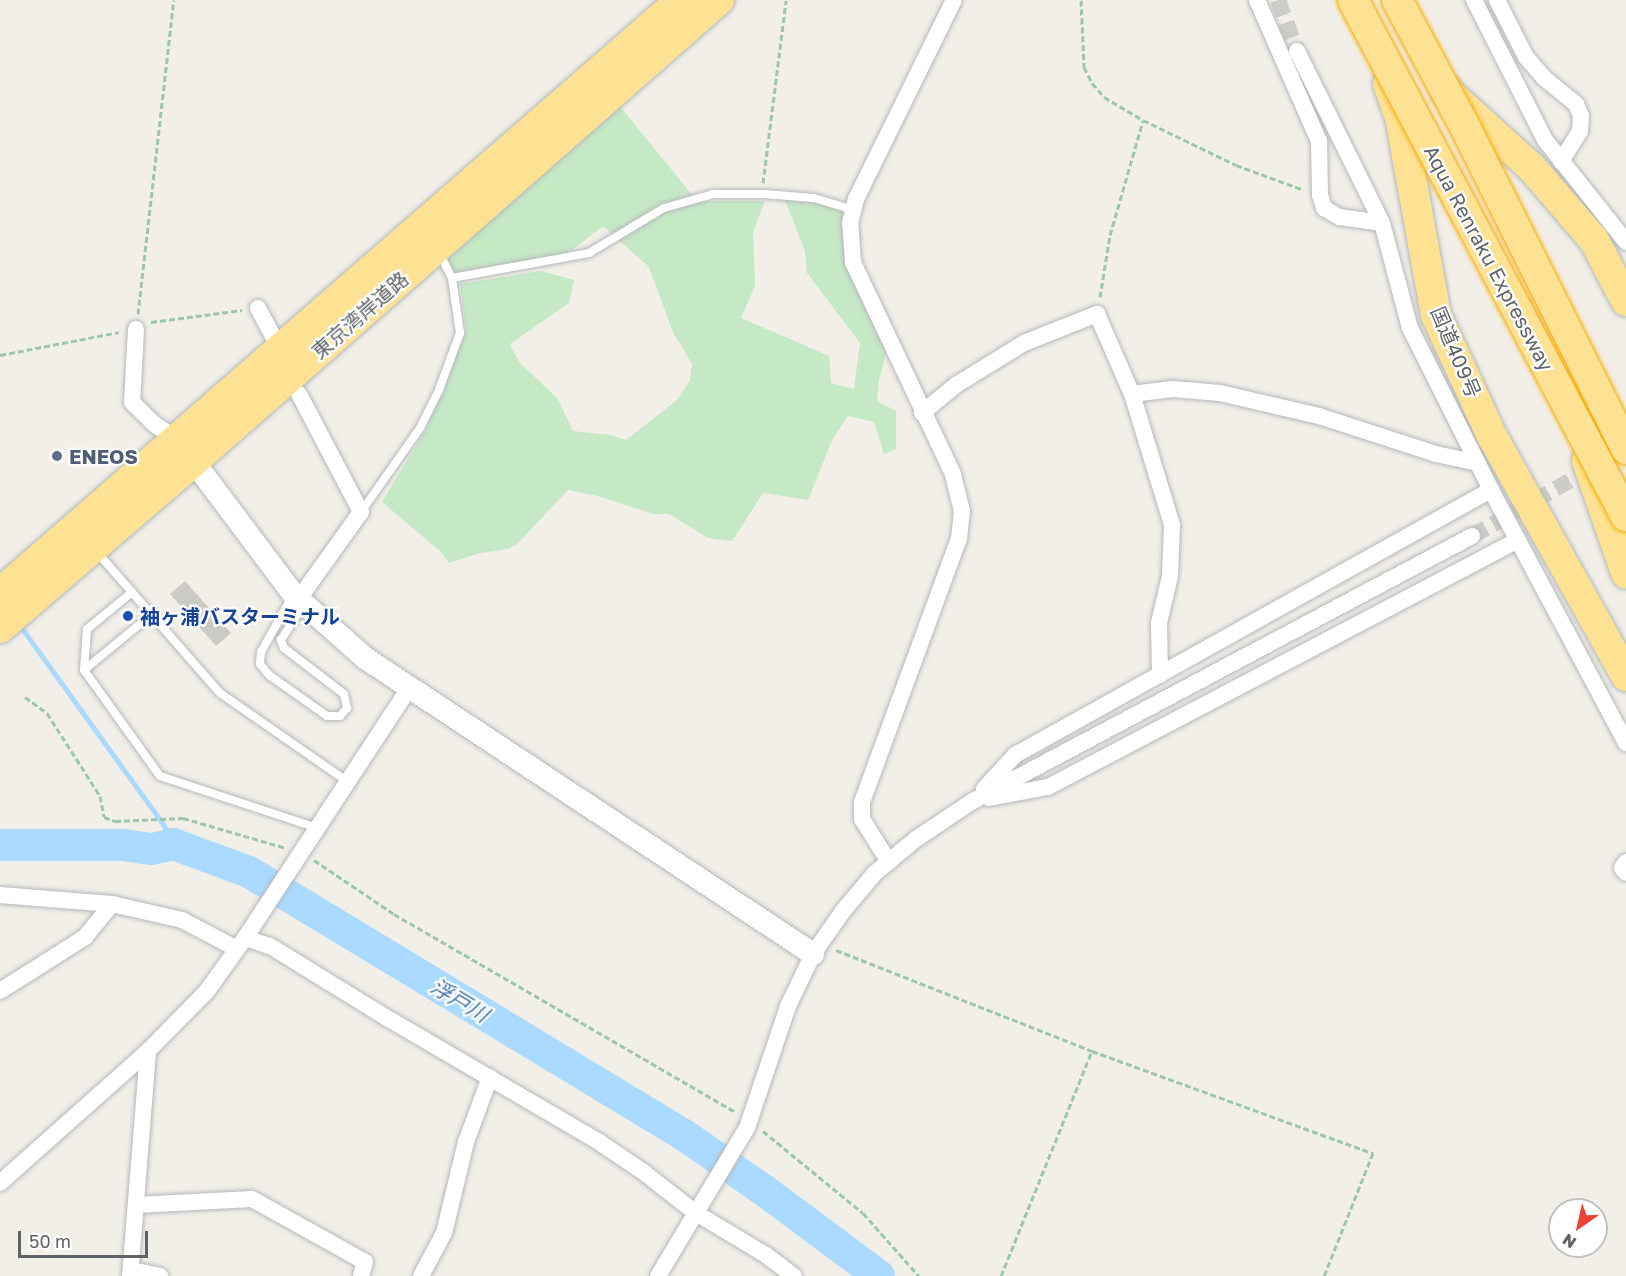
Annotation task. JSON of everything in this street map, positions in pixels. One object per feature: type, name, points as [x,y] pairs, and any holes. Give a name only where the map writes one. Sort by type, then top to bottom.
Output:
[{"type":"highway","name":"東京湾岸道路","points":[[0,628],[93,548],[185,450],[681,0]]},
{"type":"highway","name":"東京湾岸道路","points":[[0,593],[185,450],[436,249],[718,0]]},
{"type":"highway","name":"Aqua Renraku Expressway","points":[[1397,0],[1465,127],[1626,449]]},
{"type":"highway","name":"Aqua Renraku Expressway","points":[[1365,3],[1626,516]]},
{"type":"highway","points":[[1365,3],[1436,81],[1532,168],[1594,240],[1626,302]]},
{"type":"highway","points":[[1365,3],[1585,457],[1626,573]]},
{"type":"highway","name":"国道409号","points":[[1365,3],[1400,117],[1436,315],[1492,436],[1626,676]]},
{"type":"highway","points":[[1415,57],[1588,391],[1626,443]]},
{"type":"street","points":[[889,861],[871,837],[862,819],[862,802],[963,526],[952,474],[853,262],[850,223],[856,199],[954,0]]},
{"type":"street","points":[[1257,0],[1319,141],[1320,195],[1324,208],[1339,217],[1382,223]]},
{"type":"street","points":[[1474,0],[1545,140],[1626,242]]},
{"type":"street","points":[[1497,0],[1526,57],[1544,78],[1576,104],[1581,116],[1580,131],[1561,161]]},
{"type":"street","points":[[1297,51],[1382,223],[1410,328],[1491,490],[1626,743]]},
{"type":"street","points":[[258,308],[273,336]]},
{"type":"street","points":[[922,413],[956,386],[1024,343],[1097,314],[1132,394],[1172,525],[1170,576],[1159,623],[1160,675]]},
{"type":"street","points":[[136,329],[132,402],[185,450],[298,600],[365,658],[817,948]]},
{"type":"street","points":[[1132,394],[1173,389],[1220,393],[1319,416],[1436,454],[1479,463]]},
{"type":"street","points":[[298,600],[361,512],[299,394]]},
{"type":"street","points":[[973,801],[1015,755],[1491,490]]},
{"type":"street","points":[[658,1276],[748,1123],[788,1006],[817,948],[843,911],[875,873],[973,801],[1472,536]]},
{"type":"street","points":[[973,801],[1048,787],[1518,540]]},
{"type":"street","points":[[0,1183],[148,1051],[207,991],[241,944],[410,687]]},
{"type":"street","points":[[1626,862],[1622,868],[1626,873]]},
{"type":"street","points":[[0,895],[112,903],[182,920],[241,944],[270,946],[387,1018],[599,1142],[642,1171],[696,1213],[766,1255],[794,1276]]},
{"type":"street","points":[[0,991],[85,937],[112,903]]},
{"type":"street","points":[[148,1051],[131,1273],[160,1276]]},
{"type":"street","points":[[422,1276],[444,1233],[466,1142],[490,1077]]},
{"type":"street","points":[[136,1205],[252,1199],[365,1262],[361,1276]]},
{"type":"lane","points":[[452,278],[589,253],[664,208],[713,194],[764,194],[814,198],[854,210]]},
{"type":"lane","points":[[361,512],[420,428],[439,390],[460,333],[452,278],[444,257],[436,249]]},
{"type":"lane","points":[[93,548],[220,693],[348,782]]},
{"type":"lane","points":[[131,593],[87,629],[84,669],[160,776],[317,828]]},
{"type":"lane","points":[[298,600],[281,640],[284,648],[344,694],[347,708],[340,716],[327,716],[268,675],[260,664],[261,652],[298,600]]},
{"type":"lane","points":[[84,669],[151,615]]},
{"type":"path","points":[[136,329],[174,0]]},
{"type":"path","points":[[764,194],[786,0]]},
{"type":"path","points":[[1081,0],[1084,67],[1092,83],[1104,97],[1143,120],[1236,165],[1320,195]]},
{"type":"path","points":[[1097,314],[1110,235],[1143,120]]},
{"type":"path","points":[[0,355],[136,329],[149,322],[258,308]]},
{"type":"path","points":[[25,697],[47,713],[100,796],[104,817],[115,821],[183,818],[301,852],[394,914],[748,1123],[863,1213],[920,1276]]},
{"type":"path","points":[[817,948],[1372,1153],[1323,1276]]},
{"type":"path","points":[[1001,1276],[1092,1051]]},
{"type":"green space","points":[[618,104],[697,201],[765,201],[753,232],[755,286],[741,318],[829,356],[831,383],[854,389],[860,343],[807,273],[805,251],[785,200],[836,205],[844,214],[886,353],[879,380],[877,401],[896,411],[896,449],[884,454],[874,422],[848,416],[833,438],[808,500],[763,493],[732,541],[708,538],[669,514],[653,514],[598,496],[568,490],[517,544],[508,549],[480,553],[449,563],[440,551],[382,502],[425,431],[466,331],[460,284],[541,271],[574,280],[569,303],[510,344],[520,363],[557,398],[573,431],[610,435],[626,440],[677,400],[690,380],[692,364],[673,332],[649,267],[603,226],[571,251],[559,255],[454,273],[445,253]]},
{"type":"building","points":[[185,581],[231,633],[216,646],[170,594]]},
{"type":"waterway","points":[[18,623],[163,824],[173,844]]},
{"type":"waterway","name":"浮戸川","points":[[0,845],[123,845],[152,849],[173,844],[249,872],[684,1135],[765,1191],[879,1276]]},
{"type":"tunnel","points":[[1278,0],[1297,51]]},
{"type":"tunnel","points":[[1472,536],[1626,449]]},
{"type":"place","name":"ENEOS","points":[[57,456]]},
{"type":"place","name":"袖ヶ浦バスターミナル","points":[[128,616]]}]
